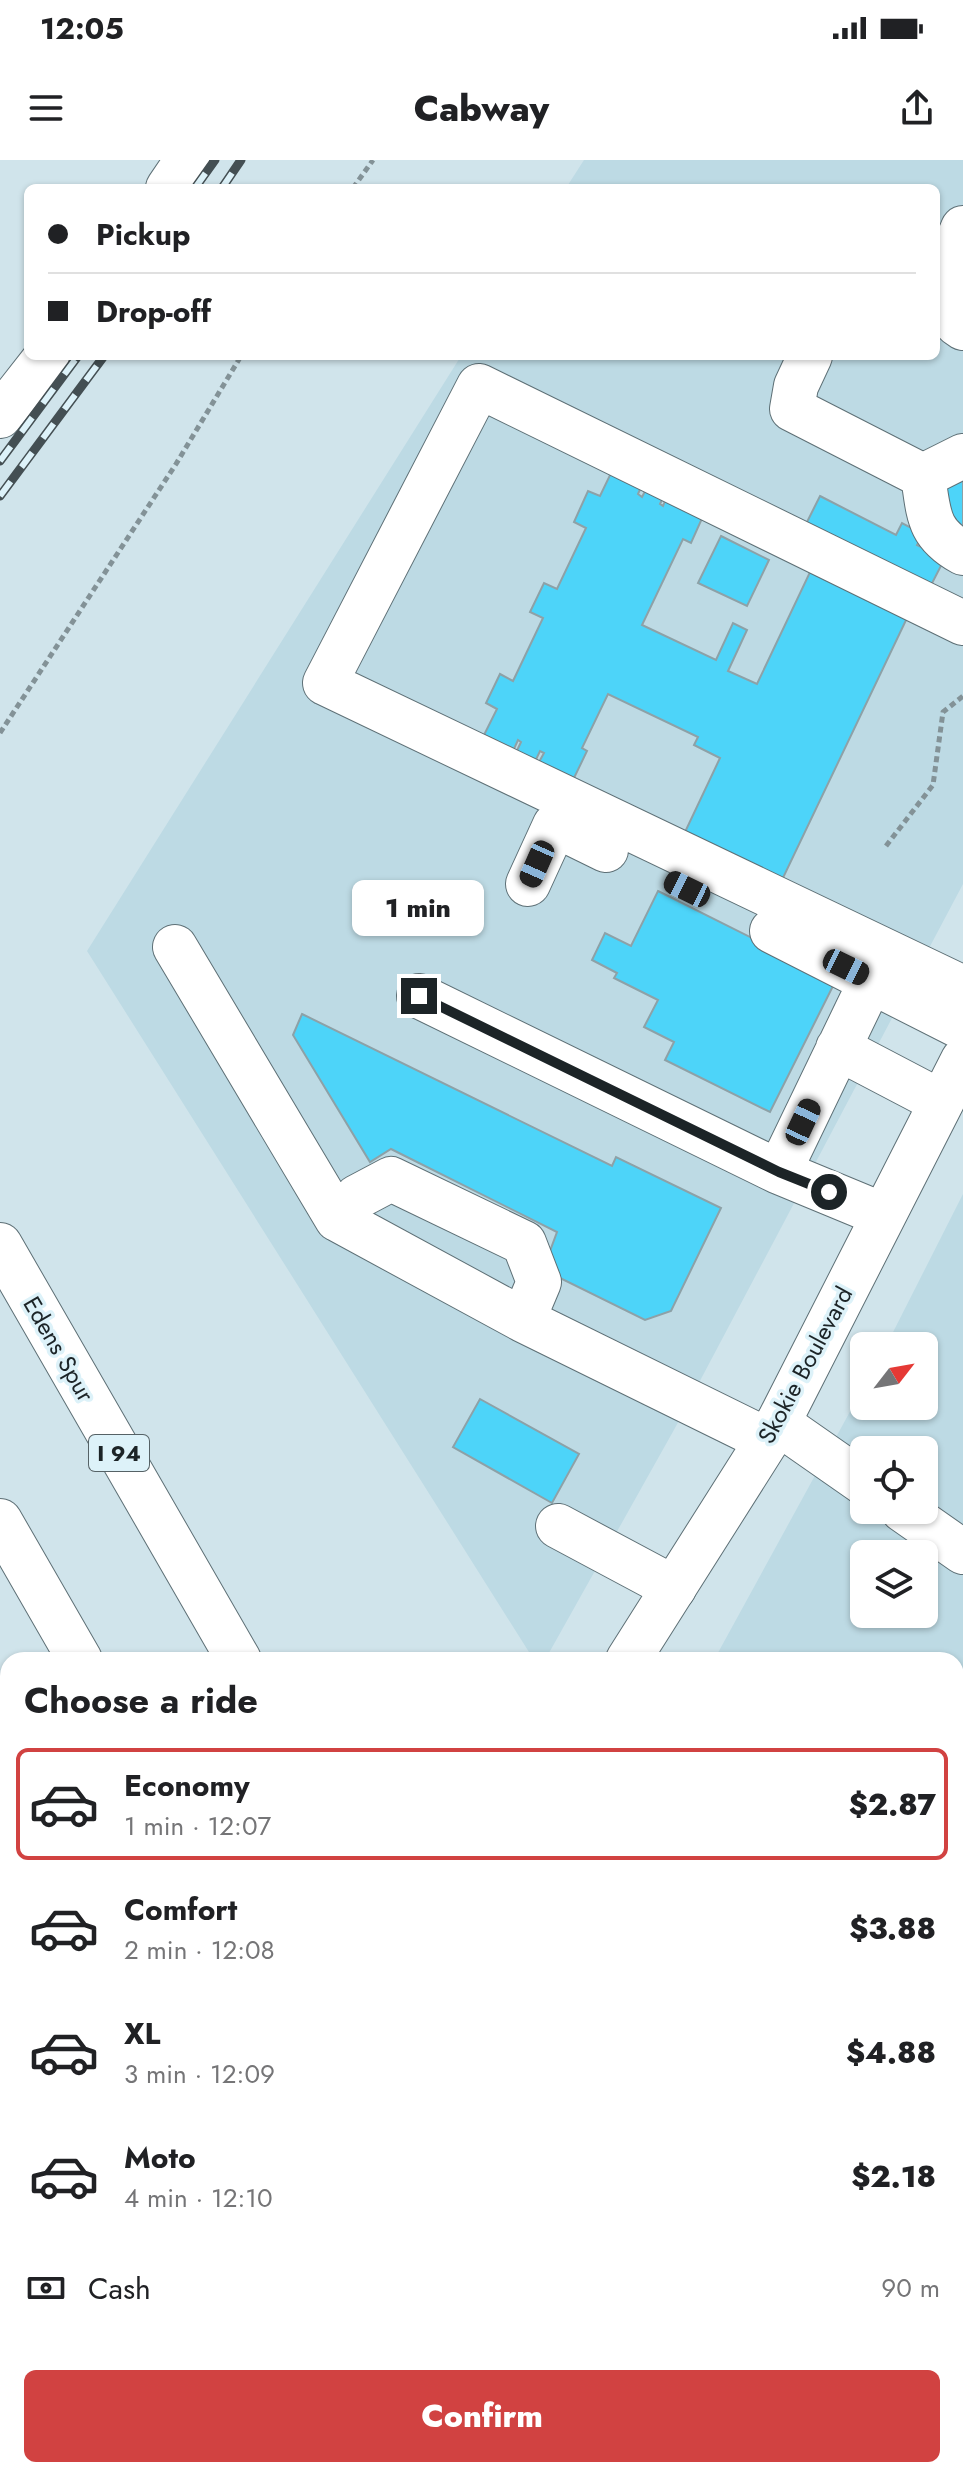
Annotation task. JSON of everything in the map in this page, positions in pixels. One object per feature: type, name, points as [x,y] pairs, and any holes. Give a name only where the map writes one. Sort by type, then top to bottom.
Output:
[{"type":"main road","points":[[171,184],[187,160]]},
{"type":"main road","points":[[963,228],[943,275],[943,301],[955,323],[963,328]]},
{"type":"main road","points":[[0,416],[44,360]]},
{"type":"main road","points":[[808,360],[796,386],[792,409],[923,476]]},
{"type":"main road","points":[[963,623],[479,386],[325,683],[879,965],[963,1028]]},
{"type":"main road","points":[[923,476],[963,456]]},
{"type":"main road","points":[[923,476],[931,526],[949,546],[963,553]]},
{"type":"main road","points":[[528,884],[555,825],[879,965],[963,988]]},
{"type":"main road","points":[[175,947],[337,1219],[523,1320],[772,1431],[850,1475]]},
{"type":"main road","points":[[779,1172],[879,965]]},
{"type":"main road","points":[[419,996],[779,1172],[883,1215]]},
{"type":"main road","points":[[838,1048],[941,1102]]},
{"type":"main road","name":"Skokie Boulevard","points":[[633,1652],[772,1431],[963,1060]]},
{"type":"main road","points":[[337,1219],[357,1197],[391,1179],[524,1243],[539,1282],[523,1320]]},
{"type":"main road","name":"Edens Spur","points":[[0,1245],[234,1652]]},
{"type":"main road","points":[[0,1521],[75,1652]]},
{"type":"main road","points":[[923,1524],[963,1552]]},
{"type":"main road","points":[[558,1526],[674,1588]]},
{"type":"path","points":[[356,184],[373,160]]},
{"type":"path","points":[[0,733],[176,464],[239,360]]},
{"type":"path","points":[[886,846],[933,785],[943,712],[963,696]]},
{"type":"shaded area","points":[[584,160],[963,160],[963,884],[675,1428],[549,1652],[529,1652],[87,951],[458,360],[940,360],[940,184],[569,184]]},
{"type":"shaded area","points":[[963,1194],[963,1652],[718,1652],[850,1412],[850,1420],[938,1420],[938,1332],[893,1332]]},
{"type":"building","points":[[957,467],[963,470],[963,535],[932,520]]},
{"type":"building","points":[[612,471],[642,485],[638,494],[642,497],[651,480],[668,488],[660,504],[663,506],[667,496],[704,514],[691,543],[683,539],[642,625],[716,660],[733,623],[747,630],[728,671],[757,684],[811,570],[908,616],[782,880],[685,832],[720,758],[694,745],[698,737],[608,694],[582,748],[587,751],[574,778],[539,762],[544,753],[540,751],[532,768],[513,759],[521,742],[518,740],[514,749],[484,735],[497,709],[486,703],[500,674],[513,681],[543,618],[530,612],[544,583],[557,589],[586,528],[574,522],[588,491],[600,496]]},
{"type":"building","points":[[820,496],[896,535],[902,523],[923,534],[917,545],[945,558],[927,593],[803,530]]},
{"type":"building","points":[[721,536],[769,560],[747,606],[698,583]]},
{"type":"building","points":[[658,891],[836,980],[770,1112],[665,1060],[674,1042],[644,1027],[658,1000],[614,978],[617,973],[592,960],[605,933],[631,946]]},
{"type":"building","points":[[302,1014],[612,1166],[616,1157],[721,1208],[671,1311],[645,1320],[560,1278],[550,1251],[557,1232],[391,1149],[370,1162],[293,1035]]},
{"type":"building","points":[[480,1399],[579,1454],[552,1503],[453,1447]]},
{"type":"railway","points":[[198,184],[215,160]]},
{"type":"railway","points":[[225,184],[241,160]]},
{"type":"railway","points":[[0,461],[75,360]]},
{"type":"railway","points":[[0,496],[101,360]]},
{"type":"route","points":[[419,996],[779,1172],[829,1192]]}]
